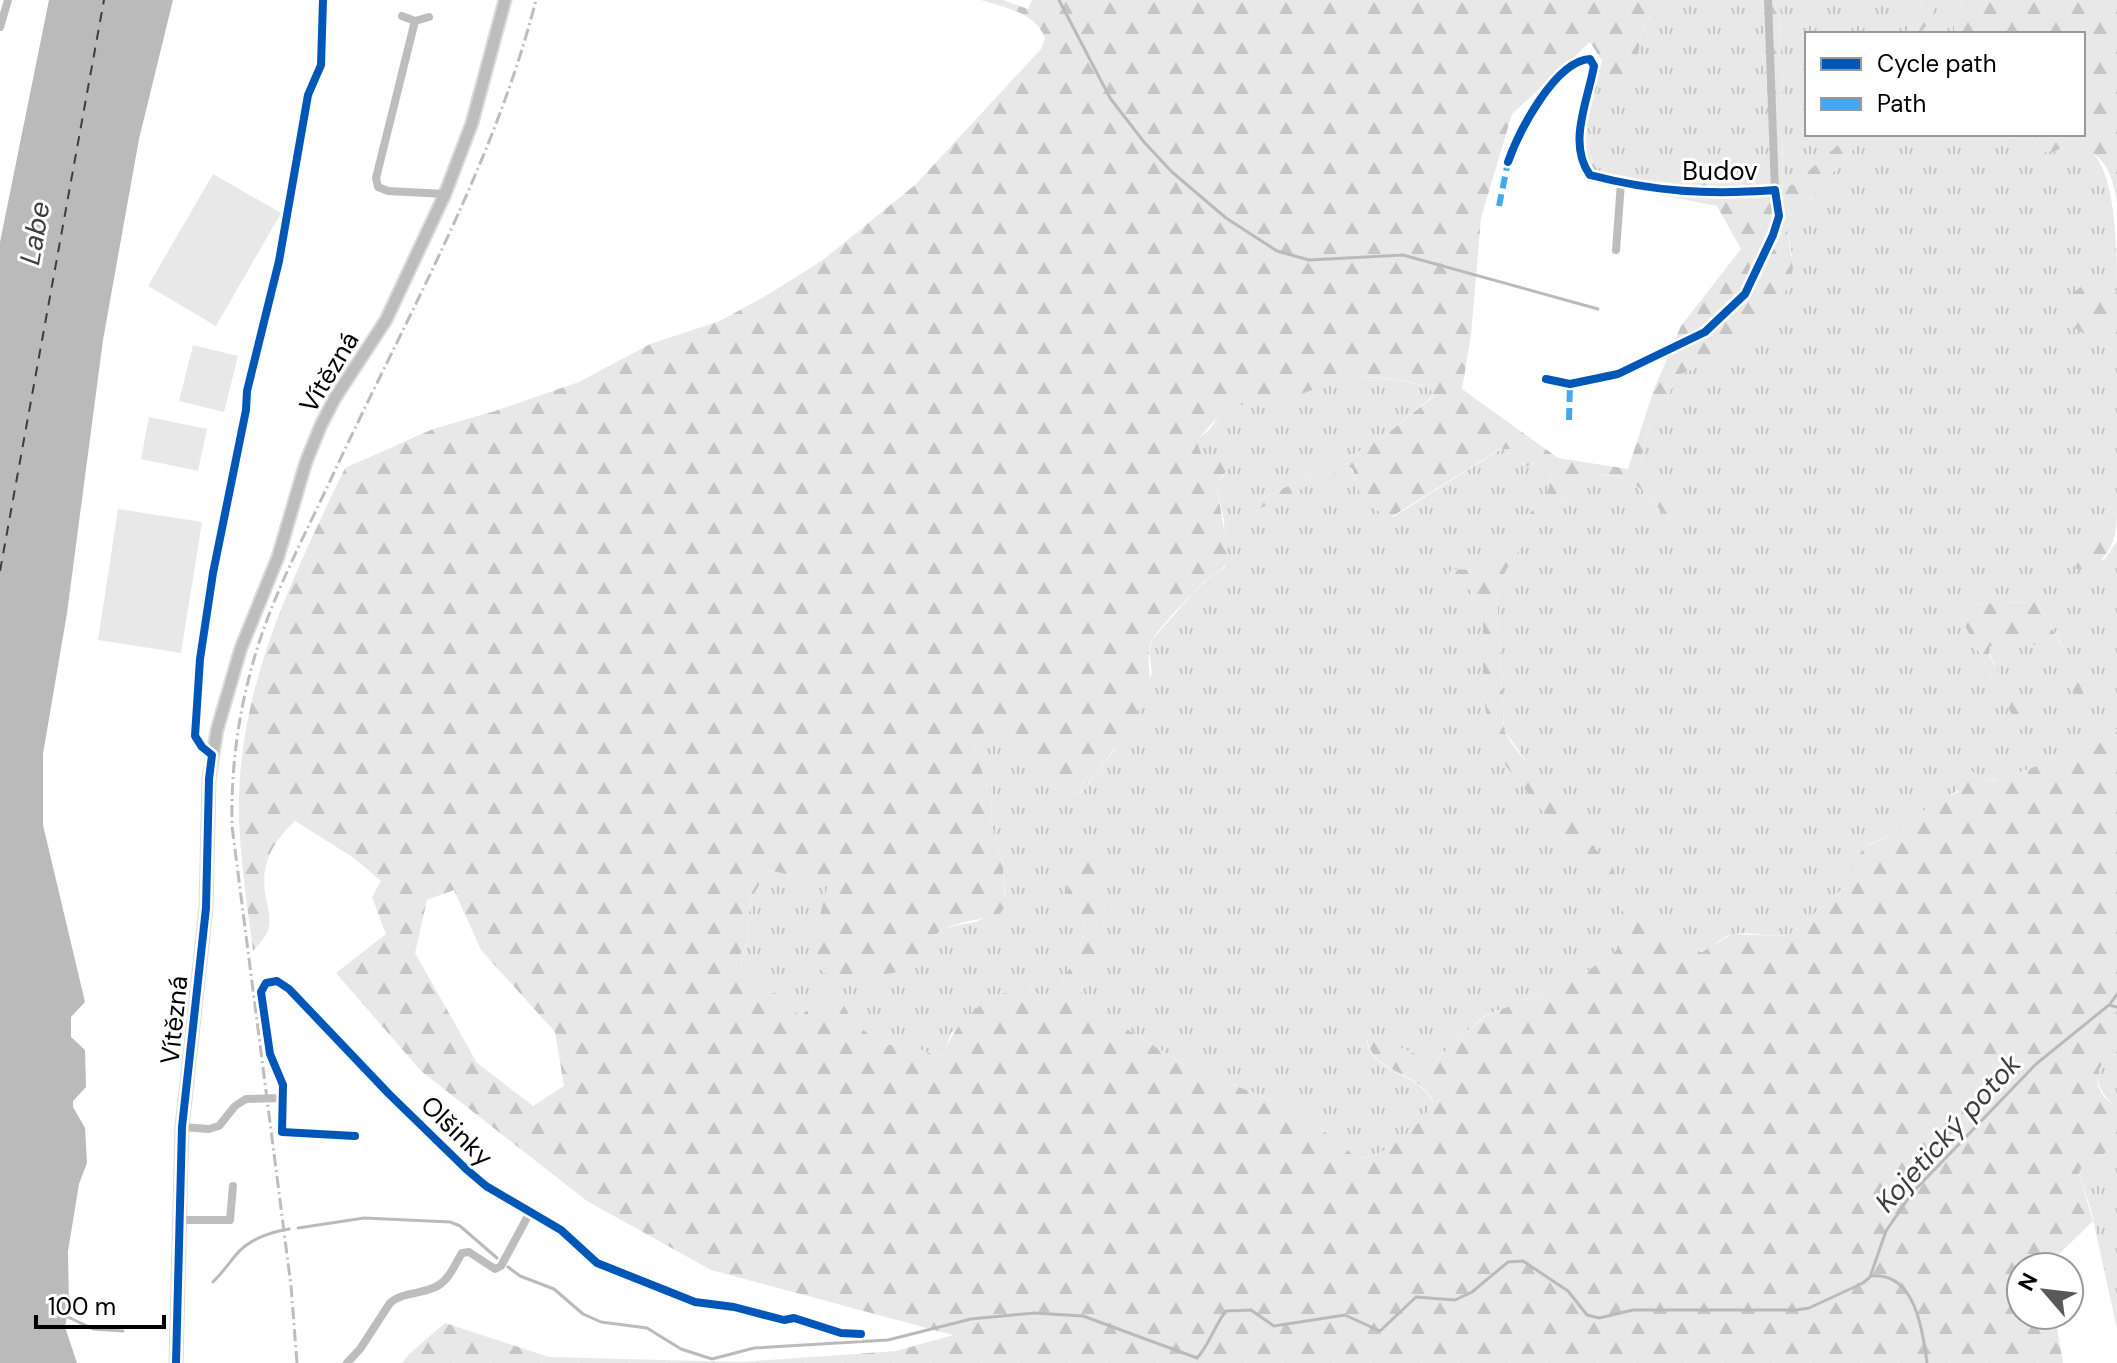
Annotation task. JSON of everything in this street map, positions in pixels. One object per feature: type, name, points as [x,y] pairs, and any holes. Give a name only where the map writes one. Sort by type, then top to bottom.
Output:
[{"type":"main road","name":"Vítězná","points":[[176,1363],[182,1127],[206,908],[209,779],[221,713],[241,648],[278,557],[306,462],[321,425],[386,320],[445,194],[472,123],[505,0]]},
{"type":"street","points":[[0,27],[8,0]]},
{"type":"street","points":[[1768,0],[1775,190]]},
{"type":"street","points":[[402,16],[415,21],[429,17]]},
{"type":"street","points":[[415,21],[376,178],[378,187],[388,191],[445,194]]},
{"type":"street","name":"Budov","points":[[1508,162],[1516,138],[1559,74],[1580,59],[1590,59],[1594,66],[1580,131],[1581,155],[1590,175],[1683,193],[1775,190],[1779,216],[1745,294],[1705,332],[1618,374],[1570,384],[1546,379]]},
{"type":"street","points":[[1616,250],[1621,183]]},
{"type":"street","name":"Olšinky","points":[[355,1136],[282,1132],[283,1085],[270,1054],[261,992],[266,983],[277,981],[289,989],[389,1094],[486,1186],[561,1230],[597,1263],[695,1302],[734,1307],[784,1320],[794,1318],[841,1333],[861,1334]]},
{"type":"street","points":[[182,1127],[209,1129],[219,1126],[235,1106],[246,1099],[281,1098]]},
{"type":"street","points":[[179,1220],[230,1220],[233,1186]]},
{"type":"street","points":[[347,1363],[360,1349],[390,1303],[396,1298],[441,1284],[462,1253],[469,1252],[489,1268],[501,1266],[529,1214]]},
{"type":"green space","points":[[981,0],[1003,0],[1028,9],[1032,0],[1647,0],[1651,13],[1641,33],[1638,56],[1628,83],[1599,83],[1591,106],[1587,142],[1589,153],[1601,174],[1673,188],[1680,182],[1761,185],[1771,174],[1763,0],[1780,0],[1783,184],[1793,185],[1848,136],[1865,136],[1789,222],[1787,228],[1793,269],[1788,287],[1774,310],[1740,349],[1676,376],[1665,405],[1654,408],[1640,464],[1655,475],[1666,490],[1680,524],[1672,525],[1654,502],[1634,484],[1610,475],[1597,476],[1582,481],[1508,566],[1497,596],[1504,730],[1662,933],[1679,946],[1702,952],[1732,934],[1791,934],[1848,884],[1854,861],[1865,847],[1894,833],[1934,803],[1958,792],[1953,773],[1958,765],[1983,778],[1997,781],[2100,742],[2117,729],[2117,1053],[2101,1065],[2097,1080],[2103,1095],[2117,1107],[2117,1145],[2078,1171],[2093,1221],[2062,1251],[2005,1251],[2005,1331],[2058,1331],[2063,1363],[402,1363],[445,1323],[549,1357],[740,1362],[896,1351],[953,1335],[711,1270],[587,1201],[421,1071],[336,973],[386,934],[372,897],[381,881],[354,858],[295,821],[280,837],[267,862],[264,882],[269,925],[266,935],[253,951],[241,856],[239,798],[242,753],[260,669],[290,588],[345,468],[433,429],[579,382],[650,344],[720,321],[823,260],[915,185],[1041,49],[1045,38],[1027,17]],"holes":[[[1590,42],[1602,61],[1574,140],[1579,172],[1600,183],[1717,206],[1741,249],[1681,326],[1654,389],[1628,469],[1558,458],[1462,389],[1471,336],[1481,218],[1512,114]],[[1347,377],[1379,378],[1431,388],[1433,397],[1383,437],[1356,453],[1255,502],[1256,510],[1348,467],[1352,468],[1361,497],[1388,519],[1500,449],[1510,449],[1526,467],[1547,457],[1553,469],[1548,491],[1485,570],[1453,569],[1449,573],[1471,591],[1483,620],[1483,695],[1490,733],[1502,761],[1632,922],[1634,930],[1612,955],[1568,983],[1487,1015],[1438,1059],[1427,1059],[1367,1033],[1375,1056],[1418,1084],[1433,1102],[1420,1121],[1400,1140],[1366,1157],[1356,1157],[1305,1116],[1188,1067],[1083,1002],[1083,986],[1100,944],[1104,925],[1104,891],[1097,847],[1086,846],[1071,872],[1068,902],[1082,916],[1084,931],[1055,997],[1024,990],[985,1002],[955,1031],[943,1055],[913,1047],[880,1044],[853,1021],[839,997],[814,999],[800,1017],[786,1000],[742,972],[741,953],[749,940],[747,922],[752,897],[768,870],[828,884],[808,962],[840,982],[897,972],[910,965],[932,938],[945,929],[999,915],[1005,907],[1003,865],[992,825],[991,795],[974,750],[981,735],[989,730],[1008,736],[1061,795],[1080,793],[1118,744],[1142,703],[1149,683],[1152,640],[1186,600],[1229,559],[1217,488],[1219,480],[1229,468],[1216,458],[1203,459],[1198,440],[1225,410],[1232,407],[1289,397]],[[454,890],[481,950],[555,1032],[564,1086],[533,1106],[477,1063],[415,953],[427,900]]]},
{"type":"green space","points":[[1647,0],[1763,0],[1771,174],[1761,185],[1680,182],[1674,188],[1601,174],[1594,164],[1589,153],[1587,130],[1595,94],[1599,83],[1638,56],[1641,33],[1651,14]]},
{"type":"green space","points":[[1780,0],[1922,0],[1910,32],[1805,32],[1805,136],[1848,136],[1793,186],[1783,184]]},
{"type":"green space","points":[[1922,0],[1938,0],[1927,25],[1921,32],[1910,32]]},
{"type":"green space","points":[[1938,0],[1962,0],[1954,24],[1955,32],[1921,32]]},
{"type":"green space","points":[[1962,0],[2117,0],[2117,203],[2108,170],[2096,156],[2077,147],[2065,146],[2052,153],[2044,152],[2031,136],[2085,136],[2085,32],[1955,32],[1954,24]]},
{"type":"green space","points":[[1865,136],[2031,136],[2037,144],[2053,153],[2065,146],[2077,146],[2089,150],[2098,160],[2105,175],[2114,215],[2117,292],[2094,280],[2062,320],[2117,352],[2117,499],[2076,555],[2104,560],[2117,541],[2117,729],[2100,742],[1997,781],[1979,778],[1896,832],[1870,844],[1860,854],[1848,884],[1791,934],[1733,934],[1705,950],[1690,951],[1675,944],[1651,922],[1504,730],[1497,596],[1508,566],[1519,551],[1582,481],[1610,476],[1634,484],[1654,502],[1672,525],[1640,464],[1654,407],[1665,405],[1676,376],[1740,349],[1753,333],[1792,255],[1787,228]],"holes":[[[2037,602],[2064,649],[2062,668],[2053,651],[2040,644],[2023,642],[1990,646],[1988,650],[2024,731],[2019,728],[1957,611],[1970,604]]]},
{"type":"green space","points":[[213,174],[281,213],[216,326],[148,286]]},
{"type":"green space","points":[[2094,280],[2117,292],[2117,352],[2062,321],[2071,295]]},
{"type":"green space","points":[[193,345],[238,356],[224,412],[179,401]]},
{"type":"green space","points":[[1347,377],[1410,382],[1431,388],[1433,396],[1383,437],[1265,497],[1256,502],[1255,507],[1348,467],[1362,497],[1393,517],[1501,449],[1510,449],[1526,467],[1547,457],[1553,469],[1548,491],[1485,570],[1453,569],[1449,573],[1471,591],[1483,620],[1483,695],[1502,761],[1632,922],[1634,930],[1612,955],[1568,983],[1486,1015],[1438,1059],[1427,1059],[1367,1034],[1368,1047],[1374,1056],[1417,1084],[1433,1103],[1400,1140],[1366,1157],[1356,1157],[1305,1116],[1188,1067],[1083,1002],[1083,986],[1100,943],[1104,914],[1098,852],[1068,902],[1082,916],[1084,931],[1055,997],[1028,990],[951,1033],[943,1055],[913,1047],[880,1044],[853,1021],[838,997],[809,1008],[800,1017],[786,1000],[742,972],[741,953],[749,940],[747,922],[752,897],[767,870],[828,883],[820,923],[840,982],[903,969],[943,930],[987,916],[1005,894],[1003,865],[992,825],[991,795],[974,750],[981,735],[989,730],[1008,736],[1061,795],[1081,793],[1113,752],[1152,673],[1149,651],[1152,640],[1195,591],[1225,567],[1224,521],[1217,488],[1219,480],[1225,475],[1210,459],[1203,459],[1197,445],[1199,439],[1226,409],[1287,397]]},
{"type":"green space","points":[[149,417],[207,429],[198,471],[141,459]]},
{"type":"green space","points":[[2117,499],[2116,531],[2111,546],[2092,570],[2076,569],[2076,555]]},
{"type":"green space","points":[[118,509],[202,522],[181,653],[98,640]]},
{"type":"green space","points":[[2037,602],[2064,650],[2087,701],[2083,707],[2080,706],[2052,650],[2030,643],[1990,646],[1989,655],[2025,723],[2024,732],[2019,728],[1957,611],[1970,604]]},
{"type":"green space","points":[[2117,1053],[2117,1107],[2104,1094],[2098,1083],[2097,1071],[2101,1063]]},
{"type":"green space","points":[[2117,1145],[2117,1329],[2091,1210],[2078,1171]]},
{"type":"water","name":"Labe","points":[[49,0],[173,0],[139,139],[103,340],[67,613],[43,754],[43,825],[85,1002],[71,1017],[71,1037],[85,1050],[86,1087],[73,1101],[73,1107],[85,1128],[87,1163],[79,1184],[68,1251],[69,1306],[65,1327],[77,1363],[0,1363],[0,242]]},
{"type":"waterway","points":[[1059,0],[1110,98],[1144,142],[1172,172],[1226,218],[1277,251],[1309,260],[1403,255],[1598,309]]},
{"type":"waterway","points":[[2110,1004],[2117,994]]},
{"type":"waterway","name":"Kojetický potok","points":[[508,1267],[520,1276],[554,1289],[583,1314],[601,1322],[647,1328],[681,1349],[712,1359],[754,1348],[888,1340],[971,1319],[1034,1313],[1083,1316],[1197,1358],[1226,1311],[1251,1310],[1274,1326],[1345,1315],[1380,1331],[1416,1297],[1455,1300],[1472,1292],[1508,1262],[1523,1261],[1568,1291],[1587,1315],[1599,1318],[1633,1310],[1809,1308],[1870,1277],[1886,1231],[1912,1193],[2036,1064],[2109,1005],[2117,1007]]},
{"type":"waterway","name":"Kojetický potok","points":[[298,1228],[364,1218],[450,1222],[460,1226],[497,1258]]},
{"type":"waterway","name":"Kojetický potok","points":[[213,1282],[246,1245],[289,1229]]},
{"type":"waterway","points":[[1871,1276],[1886,1277],[1898,1283],[1907,1293],[1919,1320],[1927,1363]]},
{"type":"waterway","name":"Kojetický potok","points":[[66,1316],[93,1329],[123,1331]]},
{"type":"ferry route","points":[[0,571],[104,0]]},
{"type":"railway","points":[[297,1363],[291,1286],[232,826],[239,728],[258,645],[276,597],[471,184],[518,62],[536,0]]},
{"type":"marked path","points":[[1499,206],[1508,162]]},
{"type":"marked path","points":[[1569,420],[1570,384]]},
{"type":"cycle path","points":[[176,1363],[182,1127],[206,908],[212,755],[195,736],[200,659],[247,391],[279,261],[308,95],[321,65],[323,0]]},
{"type":"cycle path","points":[[1508,162],[1530,116],[1552,84],[1577,63],[1590,59],[1594,66],[1580,136],[1583,163],[1590,175],[1682,191],[1775,190],[1779,216],[1745,294],[1705,332],[1618,374],[1570,384],[1546,379]]},
{"type":"cycle path","points":[[355,1136],[282,1132],[283,1085],[270,1054],[261,992],[266,983],[277,981],[289,989],[389,1094],[486,1186],[561,1230],[597,1263],[695,1302],[734,1307],[784,1320],[794,1318],[841,1333],[861,1334]]}]
